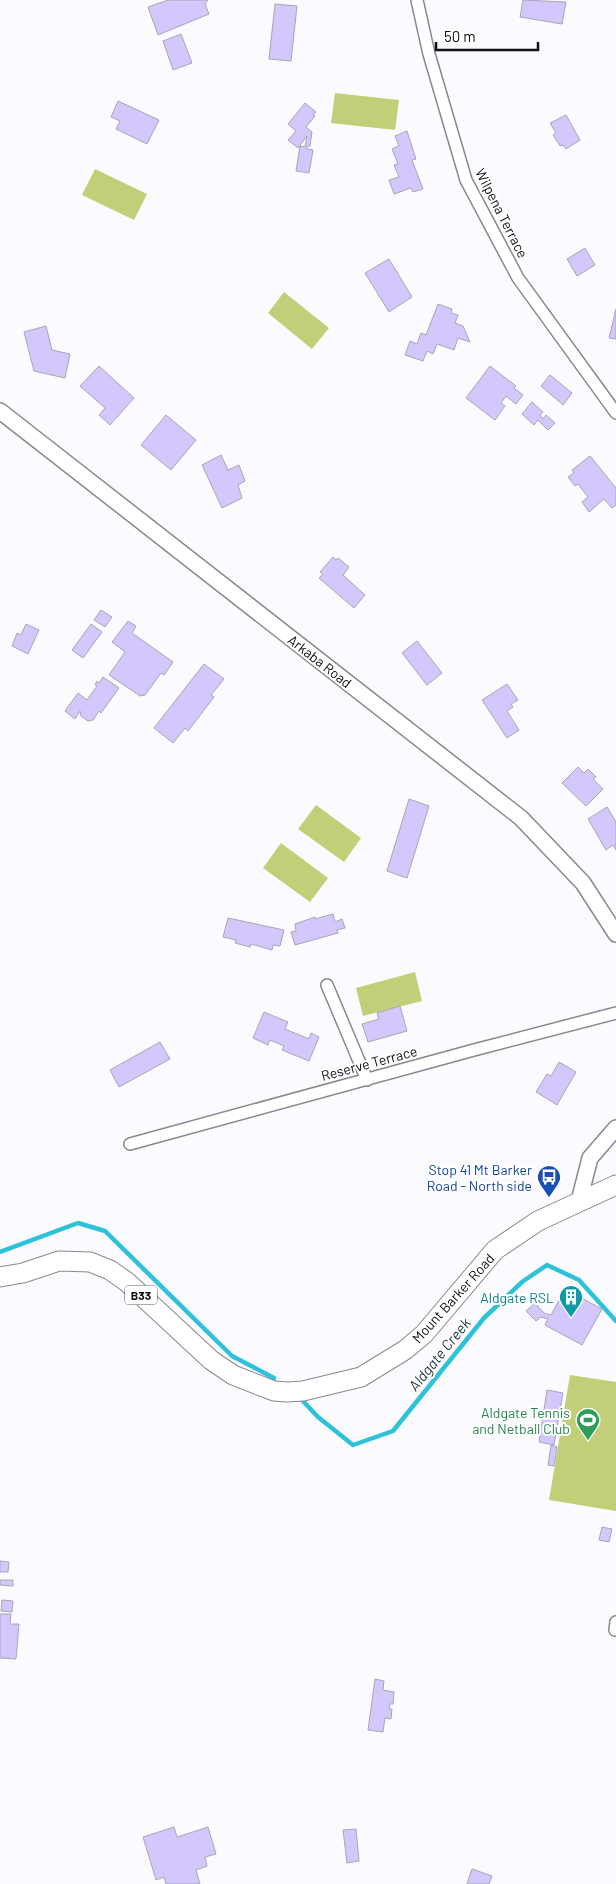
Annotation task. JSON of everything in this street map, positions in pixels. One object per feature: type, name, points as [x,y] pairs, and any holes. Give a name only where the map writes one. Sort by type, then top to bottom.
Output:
[{"type":"main road","name":"Mount Barker Road","points":[[0,1277],[23,1273],[59,1261],[90,1262],[110,1270],[127,1282],[211,1360],[233,1375],[274,1391],[303,1391],[361,1377],[405,1350],[424,1334],[495,1250],[538,1221],[616,1185]]},
{"type":"street","name":"Wilpena Terrace","points":[[417,0],[429,54],[466,180],[518,278],[616,413]]},
{"type":"street","name":"Arkaba Road","points":[[0,412],[521,818],[583,884],[616,934]]},
{"type":"street","points":[[327,985],[367,1080]]},
{"type":"street","name":"Reserve Terrace","points":[[130,1144],[616,1013]]},
{"type":"street","points":[[579,1201],[590,1158],[616,1128]]},
{"type":"green space","points":[[335,93],[399,100],[395,130],[331,123]]},
{"type":"green space","points":[[95,169],[147,194],[134,220],[82,195]]},
{"type":"green space","points":[[284,292],[329,328],[312,349],[268,313]]},
{"type":"green space","points":[[316,805],[361,838],[344,862],[298,829]]},
{"type":"green space","points":[[281,843],[328,878],[310,902],[263,868]]},
{"type":"green space","points":[[415,972],[422,1001],[363,1016],[356,988]]},
{"type":"green space","name":"Aldgate Tennis and Netball Club","points":[[570,1375],[616,1382],[616,1511],[549,1500]]},
{"type":"building","points":[[168,0],[208,0],[205,4],[209,14],[158,35],[148,7]]},
{"type":"building","points":[[523,0],[566,2],[562,24],[520,17]]},
{"type":"building","points":[[275,4],[297,6],[291,61],[269,59]]},
{"type":"building","points":[[181,34],[192,63],[173,70],[163,41]]},
{"type":"building","points":[[118,101],[159,120],[147,144],[116,129],[120,121],[111,117]]},
{"type":"building","points":[[305,103],[316,112],[306,127],[312,132],[310,146],[307,146],[307,149],[313,150],[309,173],[296,171],[300,146],[305,147],[307,136],[298,148],[288,140],[296,131],[288,124]]},
{"type":"building","points":[[566,115],[580,140],[566,149],[563,145],[560,146],[553,135],[556,133],[550,123]]},
{"type":"building","points":[[407,131],[416,159],[412,160],[423,189],[413,192],[411,188],[394,194],[389,180],[399,177],[394,165],[398,164],[392,149],[399,146],[395,136]]},
{"type":"building","points":[[585,248],[595,265],[577,276],[567,259]]},
{"type":"building","points":[[389,259],[412,297],[389,312],[365,273]]},
{"type":"building","points":[[438,304],[452,309],[451,313],[458,315],[455,323],[463,326],[470,342],[458,338],[454,350],[437,344],[433,354],[427,351],[423,361],[405,355],[410,341],[417,344],[421,333],[426,335]]},
{"type":"building","points":[[616,309],[616,339],[609,338]]},
{"type":"building","points":[[46,326],[52,350],[70,354],[65,378],[34,371],[24,332]]},
{"type":"building","points":[[99,366],[134,398],[110,425],[99,415],[105,408],[80,386]]},
{"type":"building","points":[[490,366],[516,386],[514,388],[523,395],[516,404],[506,396],[501,403],[505,406],[495,420],[466,398]]},
{"type":"building","points":[[550,375],[572,393],[563,405],[541,386]]},
{"type":"building","points":[[532,402],[543,412],[540,415],[543,419],[546,415],[555,423],[548,430],[538,420],[534,425],[522,414]]},
{"type":"building","points":[[166,415],[196,440],[171,470],[141,445]]},
{"type":"building","points":[[221,455],[228,470],[239,465],[245,481],[238,485],[242,498],[222,508],[202,465]]},
{"type":"building","points":[[590,456],[616,488],[616,505],[612,508],[604,499],[589,512],[582,502],[588,497],[578,484],[575,486],[568,477],[574,473],[572,470]]},
{"type":"building","points":[[333,557],[336,560],[338,558],[349,567],[343,575],[365,595],[354,608],[319,578],[323,574],[320,572]]},
{"type":"building","points":[[101,610],[112,617],[105,627],[94,620]]},
{"type":"building","points":[[128,621],[136,626],[132,633],[173,662],[164,675],[161,673],[145,695],[140,696],[109,675],[125,652],[112,642]]},
{"type":"building","points":[[26,624],[39,630],[28,654],[12,646],[17,633],[21,635]]},
{"type":"building","points":[[91,624],[102,632],[83,658],[72,650]]},
{"type":"building","points":[[417,641],[442,673],[427,685],[402,653]]},
{"type":"building","points":[[204,664],[224,679],[211,695],[214,697],[188,731],[185,728],[173,743],[154,728]]},
{"type":"building","points":[[103,677],[119,688],[101,713],[99,711],[93,720],[88,721],[81,716],[80,711],[75,719],[65,711],[78,693],[87,700],[97,686],[95,685],[97,681],[99,683]]},
{"type":"building","points":[[507,684],[518,700],[511,704],[513,707],[507,711],[519,730],[507,738],[482,700]]},
{"type":"building","points":[[578,767],[584,773],[588,769],[596,777],[593,779],[603,789],[586,806],[562,783]]},
{"type":"building","points":[[409,799],[429,806],[407,878],[387,871]]},
{"type":"building","points":[[607,807],[616,822],[616,850],[613,845],[606,850],[588,819]]},
{"type":"building","points":[[333,914],[335,922],[342,919],[345,928],[337,930],[338,933],[295,945],[291,932],[296,931],[295,924],[315,917],[315,919]]},
{"type":"building","points":[[228,918],[284,930],[280,946],[273,945],[272,950],[251,944],[250,947],[235,943],[236,940],[223,937]]},
{"type":"building","points":[[400,1006],[407,1031],[368,1042],[362,1024],[379,1019],[377,1013]]},
{"type":"building","points":[[264,1012],[288,1022],[285,1029],[309,1039],[311,1033],[319,1037],[309,1061],[282,1050],[284,1046],[270,1040],[268,1045],[253,1038]]},
{"type":"building","points":[[160,1042],[170,1059],[119,1087],[110,1070]]},
{"type":"building","points":[[559,1062],[576,1072],[557,1105],[536,1092],[547,1074],[551,1076]]},
{"type":"building","name":"Aldgate RSL","points":[[565,1289],[602,1309],[582,1345],[545,1325],[548,1319],[541,1317],[536,1321],[526,1311],[535,1303],[544,1313],[551,1315]]},
{"type":"building","points":[[547,1390],[563,1393],[554,1445],[539,1442]]},
{"type":"building","points":[[551,1445],[557,1447],[554,1466],[548,1465]]},
{"type":"building","points":[[602,1527],[612,1529],[609,1542],[599,1540]]},
{"type":"building","points":[[0,1561],[9,1562],[8,1572],[0,1572]]},
{"type":"building","points":[[0,1580],[13,1580],[13,1586],[0,1585]]},
{"type":"building","points":[[2,1600],[13,1601],[12,1612],[1,1611]]},
{"type":"building","points":[[0,1614],[11,1614],[10,1624],[19,1624],[16,1659],[0,1658]]},
{"type":"building","points":[[375,1679],[384,1681],[383,1690],[394,1692],[393,1704],[390,1704],[389,1709],[392,1709],[391,1719],[385,1718],[383,1732],[368,1730]]},
{"type":"building","points":[[174,1827],[177,1837],[208,1827],[216,1854],[205,1857],[207,1866],[196,1870],[200,1884],[166,1884],[164,1877],[156,1880],[143,1837]]},
{"type":"building","points":[[356,1829],[359,1861],[347,1863],[343,1830]]},
{"type":"building","points":[[472,1869],[492,1876],[489,1884],[467,1884]]},
{"type":"waterway","name":"Aldgate Creek","points":[[0,1252],[78,1223],[105,1231],[232,1356],[274,1378]]},
{"type":"waterway","name":"Aldgate Creek","points":[[302,1400],[318,1417],[353,1445],[393,1431],[484,1318],[522,1282],[547,1265],[579,1280],[616,1321]]},
{"type":"place","name":"Stop 41 Mt Barker Road - North side","points":[[549,1198]]},
{"type":"place","name":"Aldgate RSL","points":[[571,1318]]},
{"type":"place","name":"Aldgate Tennis and Netball Club","points":[[588,1441]]}]
